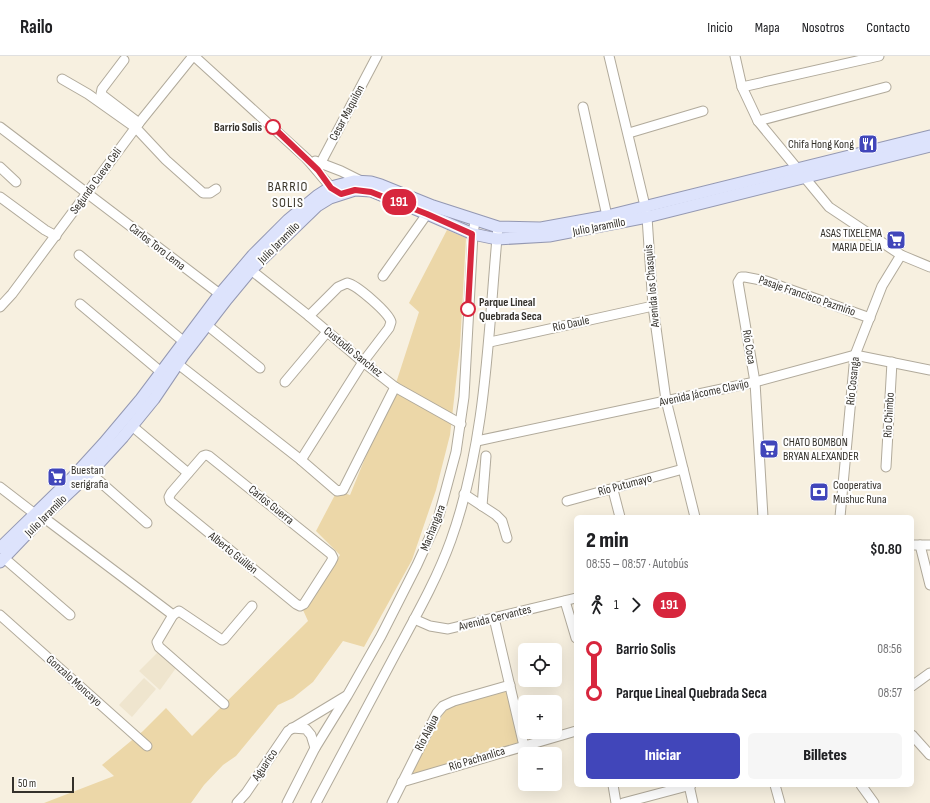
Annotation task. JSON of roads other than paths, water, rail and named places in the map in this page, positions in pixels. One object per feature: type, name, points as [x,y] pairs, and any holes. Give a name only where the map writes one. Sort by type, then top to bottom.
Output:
[{"type":"main road","name":"Julio Jaramillo","points":[[359,185],[371,192],[380,194],[472,234],[497,239],[549,236],[801,173],[930,136]]},
{"type":"main road","name":"Julio Jaramillo","points":[[801,173],[930,146]]},
{"type":"main road","name":"Julio Jaramillo","points":[[39,516],[90,473],[132,426],[207,325],[223,297],[253,255],[288,220],[317,196],[331,188],[342,184],[381,185],[433,206],[475,221],[498,227],[541,228],[607,216],[646,212]]},
{"type":"main road","name":"Julio Jaramillo","points":[[2,556],[104,444],[161,372],[183,341],[223,297],[317,206],[330,198],[359,185]]},
{"type":"street","name":"Segundo Cueva Celi","points":[[0,307],[12,294],[56,236],[137,126],[193,56]]},
{"type":"street","points":[[193,56],[306,158],[319,166],[359,185]]},
{"type":"street","name":"Cesar Maquilon","points":[[319,166],[377,56]]},
{"type":"street","name":"Avenida los Chasquis","points":[[609,56],[646,212],[653,306],[666,400],[694,515]]},
{"type":"street","points":[[735,56],[742,87],[758,121],[829,207],[901,256],[930,267]]},
{"type":"street","points":[[742,87],[878,56]]},
{"type":"street","points":[[124,60],[102,89],[101,94],[137,126],[166,160],[203,193],[210,193],[216,189]]},
{"type":"street","points":[[62,79],[137,126]]},
{"type":"street","points":[[758,121],[886,87]]},
{"type":"street","points":[[583,107],[607,216]]},
{"type":"street","points":[[628,133],[703,111]]},
{"type":"street","name":"Carlos Toro Lema","points":[[0,127],[223,297]]},
{"type":"street","points":[[0,166],[16,182]]},
{"type":"street","points":[[319,166],[331,188],[341,194]]},
{"type":"street","points":[[0,197],[45,230],[56,236]]},
{"type":"street","points":[[383,276],[427,214]]},
{"type":"street","name":"Machangara","points":[[287,803],[315,748],[381,636],[417,565],[438,519],[456,452],[461,424],[464,398],[472,234],[475,221]]},
{"type":"street","name":"Machangara","points":[[316,803],[438,573],[451,540],[473,462],[477,441],[490,342],[498,227]]},
{"type":"street","points":[[79,255],[183,341]]},
{"type":"street","name":"Río Cosanga","points":[[840,515],[855,355],[882,286],[901,256]]},
{"type":"street","name":"Custodio Sanchez","points":[[251,270],[310,316],[327,332],[395,387],[461,424]]},
{"type":"street","name":"Pasaje Francisco Pazmiño","points":[[745,276],[766,281],[870,318]]},
{"type":"street","name":"Río Coca","points":[[745,276],[741,277],[738,282],[754,382],[763,515]]},
{"type":"street","points":[[301,460],[363,362],[389,328],[391,322],[388,315],[355,286],[347,283],[339,286],[310,316]]},
{"type":"street","points":[[80,304],[161,372]]},
{"type":"street","name":"Río Daule","points":[[490,342],[653,306]]},
{"type":"street","points":[[207,325],[260,368]]},
{"type":"street","points":[[286,382],[327,332]]},
{"type":"street","name":"Avenida Jácome Clavijo","points":[[477,441],[754,382],[855,355],[930,370]]},
{"type":"street","name":"Rio Chimbo","points":[[886,467],[892,362]]},
{"type":"street","points":[[178,364],[301,460],[337,491],[343,490],[395,387]]},
{"type":"street","points":[[132,426],[188,473]]},
{"type":"street","name":"Carlos Guerra","points":[[188,473],[206,455],[209,456],[331,554],[333,558],[331,562],[304,604],[300,606]]},
{"type":"street","points":[[482,506],[486,456]]},
{"type":"street","name":"Río Putumayo","points":[[567,501],[612,490],[683,469]]},
{"type":"street","points":[[90,473],[147,522]]},
{"type":"street","name":"Alberto Guillén","points":[[188,473],[171,493],[169,497],[170,501],[300,606]]},
{"type":"street","points":[[0,487],[173,615]]},
{"type":"street","points":[[612,490],[619,515]]},
{"type":"street","points":[[464,494],[496,515],[502,521],[507,538]]},
{"type":"street","points":[[930,545],[916,545],[930,585]]},
{"type":"street","points":[[2,556],[70,615]]},
{"type":"street","name":"Avenida Cervantes","points":[[414,619],[430,626],[448,629],[574,599]]},
{"type":"street","points":[[565,601],[574,631]]},
{"type":"street","points":[[224,704],[159,647],[157,642],[173,615],[179,611],[222,640],[252,606]]},
{"type":"street","name":"Gonzalo Moncayo","points":[[0,615],[147,746]]},
{"type":"street","points":[[494,618],[524,746]]},
{"type":"street","points":[[914,685],[930,673]]},
{"type":"street","name":"Río Alajua","points":[[392,803],[437,713],[443,706],[454,701],[510,685]]},
{"type":"street","name":"Aguarico","points":[[237,803],[284,736],[292,728],[347,696]]},
{"type":"street","points":[[292,728],[306,729],[311,735],[315,748]]},
{"type":"street","name":"Río Pachanlica","points":[[402,782],[574,732]]},
{"type":"street","points":[[914,737],[930,755]]},
{"type":"street","points":[[613,787],[616,803]]},
{"type":"street","points":[[623,803],[683,787]]},
{"type":"street","points":[[690,787],[694,803]]},
{"type":"street","points":[[776,787],[780,803]]},
{"type":"street","points":[[862,787],[874,803]]},
{"type":"place","name":"Barrio Solis","points":[[273,127]]},
{"type":"place","name":"Chifa Hong Kong","points":[[868,144]]},
{"type":"place","name":"ASAS TIXELEMA MARIA DELIA","points":[[896,240]]},
{"type":"place","name":"Parque Lineal Quebrada Seca","points":[[468,309]]},
{"type":"place","name":"CHATO BOMBON BRYAN ALEXANDER","points":[[769,449]]},
{"type":"place","name":"Buestan serigrafia","points":[[57,477]]},
{"type":"place","name":"Cooperativa Mushuc Runa","points":[[819,492]]},
{"type":"district","name":"BARRIO SOLIS","points":[[288,194]]}]
